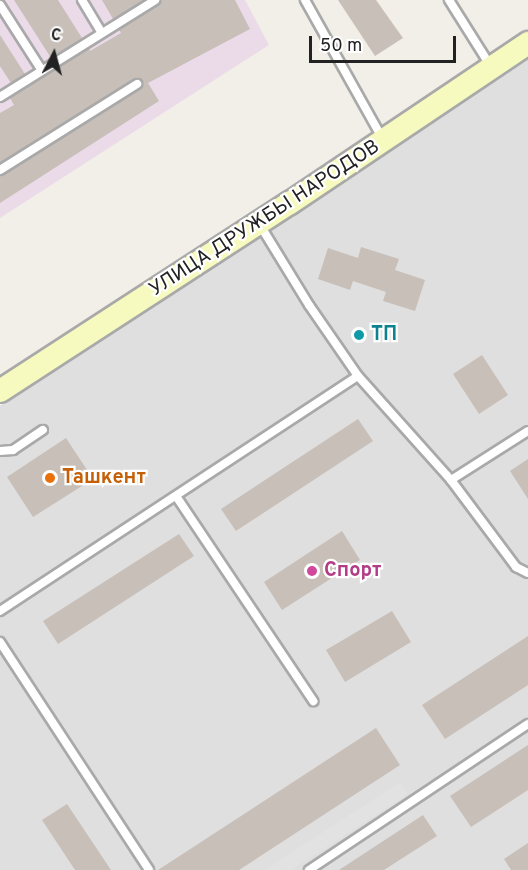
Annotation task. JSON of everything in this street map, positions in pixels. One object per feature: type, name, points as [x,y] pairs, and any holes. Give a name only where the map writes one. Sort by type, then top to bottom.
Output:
[{"type":"main road","name":"УЛИЦА ДРУЖБЫ НАРОДОВ","points":[[0,391],[384,141],[528,43]]},
{"type":"lane","points":[[82,0],[101,32]]},
{"type":"lane","points":[[1,95],[155,0]]},
{"type":"lane","points":[[305,0],[384,141]]},
{"type":"lane","points":[[449,0],[491,68]]},
{"type":"lane","points":[[0,5],[41,69]]},
{"type":"lane","points":[[0,170],[137,84]]},
{"type":"lane","points":[[259,223],[309,305],[358,376],[451,480],[516,567],[528,573]]},
{"type":"lane","points":[[0,611],[358,376]]},
{"type":"lane","points":[[0,451],[13,450],[43,430]]},
{"type":"lane","points":[[451,480],[528,431]]},
{"type":"lane","points":[[176,496],[313,701]]},
{"type":"lane","points":[[0,642],[149,870]]},
{"type":"lane","points":[[309,870],[528,724]]},
{"type":"shaded area","points":[[0,0],[245,0],[269,45],[0,218]]},
{"type":"shaded area","points":[[528,60],[528,870],[0,870],[0,406]]},
{"type":"shaded area","points":[[400,782],[408,794],[291,870],[265,870]]},
{"type":"building","points":[[14,0],[58,0],[82,38],[51,58]]},
{"type":"building","points":[[102,0],[144,0],[113,19]]},
{"type":"building","points":[[161,0],[235,0],[250,29],[148,83],[159,101],[0,203],[0,176],[140,89],[143,83],[139,78],[134,79],[0,163],[0,113],[14,105],[10,98],[89,48],[90,51],[121,33],[119,30],[158,5]]},
{"type":"building","points":[[338,0],[376,0],[403,38],[375,56]]},
{"type":"building","points":[[0,35],[25,74],[11,83],[0,66]]},
{"type":"building","points":[[361,247],[399,259],[395,270],[425,280],[415,311],[383,301],[386,292],[353,281],[350,290],[318,279],[328,248],[358,258]]},
{"type":"building","points":[[482,355],[508,395],[479,414],[453,374]]},
{"type":"building","points":[[358,419],[373,441],[236,531],[221,509]]},
{"type":"building","name":"Ташкент","points":[[66,438],[93,479],[33,517],[7,477]]},
{"type":"building","points":[[528,459],[528,499],[510,471]]},
{"type":"building","name":"Спорт","points":[[342,531],[360,560],[282,610],[264,582]]},
{"type":"building","points":[[179,534],[194,556],[58,644],[43,621]]},
{"type":"building","points":[[392,611],[411,642],[345,682],[326,650]]},
{"type":"building","points":[[528,636],[528,685],[445,739],[422,705]]},
{"type":"building","points":[[376,728],[400,765],[239,870],[158,870]]},
{"type":"building","points":[[528,745],[528,790],[471,827],[450,796]]},
{"type":"building","points":[[67,804],[111,870],[75,870],[42,820]]},
{"type":"building","points":[[423,815],[437,836],[384,870],[339,870]]},
{"type":"building","points":[[528,843],[528,870],[511,870],[504,859]]},
{"type":"place","name":"ТП","points":[[359,335]]},
{"type":"place","name":"Ташкент","points":[[50,478]]},
{"type":"place","name":"Спорт","points":[[312,571]]}]
